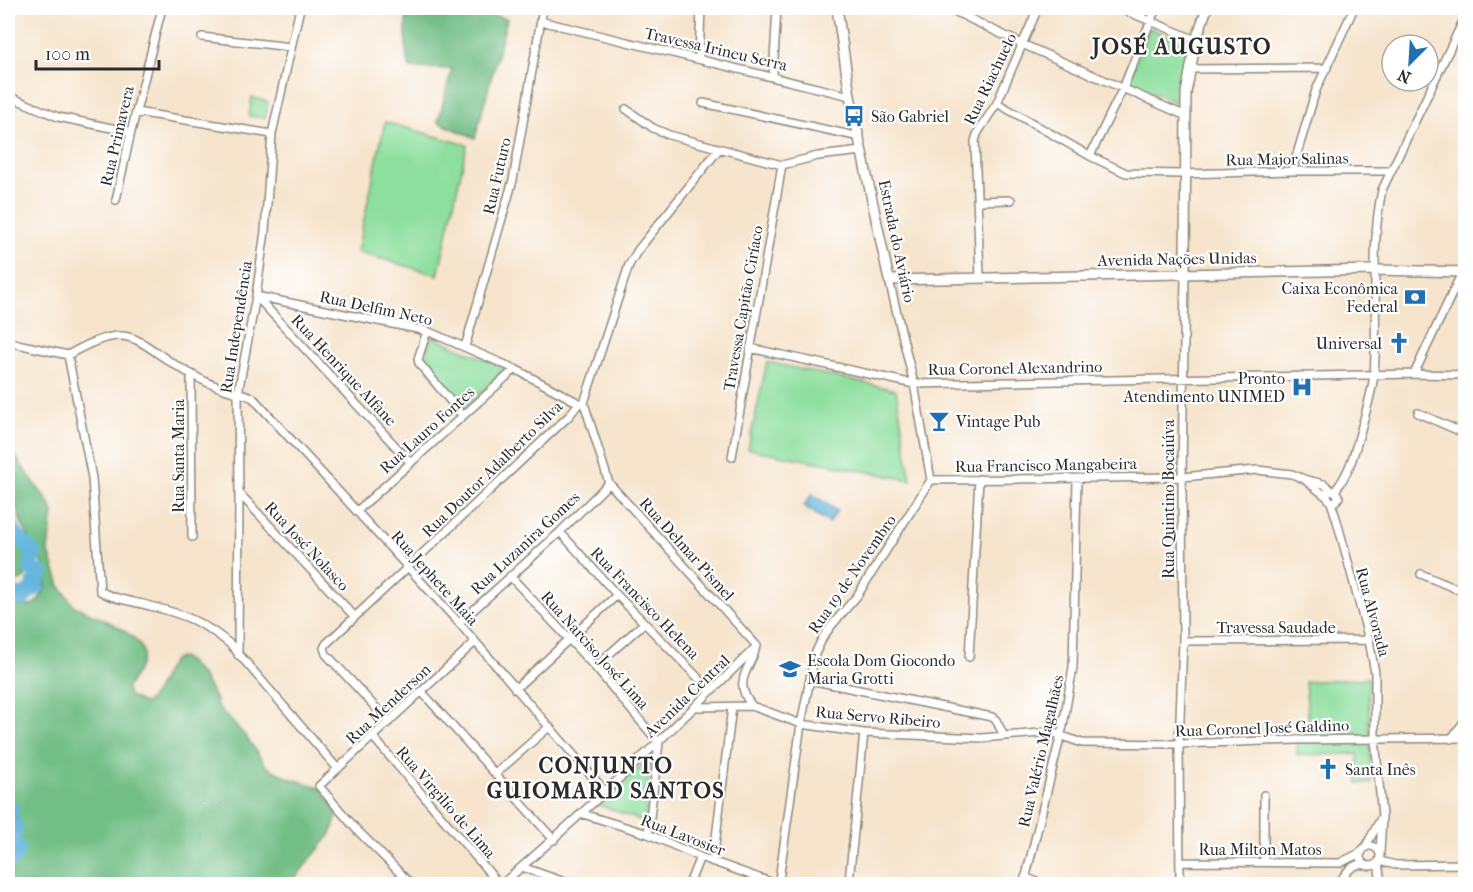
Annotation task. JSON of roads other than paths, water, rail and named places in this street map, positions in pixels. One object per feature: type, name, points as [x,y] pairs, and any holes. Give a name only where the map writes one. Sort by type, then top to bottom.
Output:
[{"type":"street","name":"Rua Primavera","points":[[116,200],[162,8]]},
{"type":"street","name":"Rua Independência","points":[[238,655],[238,393],[256,296],[265,231],[272,134],[300,8]]},
{"type":"street","name":"Rua Futuro","points":[[465,347],[513,180],[543,8]]},
{"type":"street","points":[[699,59],[701,8]]},
{"type":"street","points":[[774,76],[777,8]]},
{"type":"street","name":"Estrada do Aviário","points":[[837,8],[850,96],[889,280],[914,384],[931,480]]},
{"type":"street","points":[[948,8],[1022,44],[1186,116]]},
{"type":"street","name":"Rua Riachuelo","points":[[980,277],[975,141],[978,132],[997,103],[1038,8]]},
{"type":"street","points":[[1119,8],[1196,40]]},
{"type":"street","points":[[1140,8],[1142,16]]},
{"type":"street","points":[[1090,156],[1123,88],[1156,8]]},
{"type":"street","name":"Rua Quintino Bocaiúva","points":[[1180,885],[1179,744],[1183,641],[1182,477],[1186,93],[1196,40],[1207,8]]},
{"type":"street","points":[[1292,171],[1306,118],[1354,8]]},
{"type":"street","points":[[1333,496],[1350,470],[1374,375],[1375,270],[1378,211],[1382,190],[1466,15]]},
{"type":"street","name":"Travessa Irineu Serra","points":[[540,21],[850,96]]},
{"type":"street","points":[[202,37],[291,47]]},
{"type":"street","points":[[1190,69],[1327,68]]},
{"type":"street","points":[[8,96],[58,117],[131,132]]},
{"type":"street","points":[[703,103],[860,138]]},
{"type":"street","name":"Rua Major Salinas","points":[[997,103],[1090,156],[1126,173],[1390,171]]},
{"type":"street","points":[[626,109],[653,128],[719,149],[782,165],[819,156],[862,151]]},
{"type":"street","points":[[136,112],[272,134]]},
{"type":"street","points":[[581,403],[629,265],[638,250],[719,149]]},
{"type":"street","name":"Travessa Capitão Ciríaco","points":[[732,456],[782,165]]},
{"type":"street","points":[[978,201],[1011,200]]},
{"type":"street","points":[[1414,374],[1464,269]]},
{"type":"street","name":"Avenida Nações Unidas","points":[[889,280],[1464,269]]},
{"type":"street","name":"Rua Delfim Neto","points":[[256,296],[427,331],[514,369],[581,403]]},
{"type":"street","name":"Rua Henrique Alfane","points":[[256,296],[411,463]]},
{"type":"street","points":[[427,331],[418,359],[419,363],[462,415]]},
{"type":"street","name":"Rua Jephete Maia","points":[[68,355],[112,335],[122,335],[143,343],[191,374],[223,389],[253,398],[459,623],[605,791]]},
{"type":"street","points":[[8,342],[68,355],[92,478],[100,591],[112,597],[153,606],[202,623],[231,645],[338,769]]},
{"type":"street","name":"Rua Coronel Alexandrino","points":[[750,348],[914,384],[1184,377],[1466,375]]},
{"type":"street","name":"Rua Lauro Fontes","points":[[357,511],[514,369]]},
{"type":"street","name":"Rua Santa Maria","points":[[191,374],[192,537]]},
{"type":"street","name":"Rua Delmar Pismel","points":[[581,403],[609,483],[757,646]]},
{"type":"street","name":"Rua Doutor Adalberto Silva","points":[[389,722],[326,654],[324,648],[327,642],[581,403]]},
{"type":"street","points":[[1418,413],[1466,434]]},
{"type":"street","name":"Rua Francisco Mangabeira","points":[[931,480],[1182,477],[1257,470],[1292,474],[1333,496]]},
{"type":"street","name":"Rua Valério Magalhães","points":[[1024,881],[1060,735],[1073,667],[1077,478]]},
{"type":"street","points":[[969,657],[979,479]]},
{"type":"street","name":"Rua 19 de Novembro","points":[[773,883],[780,876],[801,724],[815,654],[823,637],[857,596],[931,480]]},
{"type":"street","name":"Rua Luzanira Gomes","points":[[459,623],[560,532],[609,483]]},
{"type":"street","name":"Rua José Nolasco","points":[[239,493],[355,617]]},
{"type":"street","name":"Rua Alvorada","points":[[1333,496],[1337,521],[1369,640],[1375,673],[1375,738],[1382,818],[1375,862]]},
{"type":"street","name":"Rua Francisco Helena","points":[[560,532],[617,595],[711,691]]},
{"type":"street","points":[[1421,574],[1466,593]]},
{"type":"street","name":"Rua Narciso José Lima","points":[[510,576],[595,668],[659,743]]},
{"type":"street","points":[[515,689],[617,595]]},
{"type":"street","points":[[595,668],[644,623]]},
{"type":"street","name":"Travessa Saudade","points":[[1183,641],[1369,640]]},
{"type":"street","name":"Rua Menderson","points":[[411,885],[356,829],[319,786],[475,642]]},
{"type":"street","points":[[752,705],[743,694],[742,683],[757,646]]},
{"type":"street","name":"Avenida Central","points":[[500,885],[583,814],[757,646]]},
{"type":"street","points":[[728,675],[742,683]]},
{"type":"street","points":[[810,680],[992,717],[1004,736]]},
{"type":"street","points":[[422,692],[554,840]]},
{"type":"street","name":"Rua Servo Ribeiro","points":[[696,707],[752,705],[801,724],[864,733],[982,738],[1051,732],[1060,735]]},
{"type":"street","points":[[713,862],[732,706]]},
{"type":"street","points":[[1451,739],[1466,719]]},
{"type":"street","points":[[495,774],[549,727]]},
{"type":"street","points":[[849,881],[864,733]]},
{"type":"street","name":"Rua Coronel José Galdino","points":[[1060,735],[1082,743],[1179,744],[1375,738],[1466,738]]},
{"type":"street","name":"Rua Virgilío de Lima","points":[[373,737],[500,885]]},
{"type":"street","points":[[648,834],[659,743]]},
{"type":"street","points":[[1264,795],[1264,862]]},
{"type":"street","name":"Rua Lavosier","points":[[583,814],[648,834],[700,857],[773,883]]},
{"type":"street","points":[[1382,818],[1363,850],[1361,860],[1396,865],[1466,864]]},
{"type":"street","points":[[1363,850],[1376,847],[1375,862],[1381,875],[1381,885]]},
{"type":"street","name":"Rua Milton Matos","points":[[1180,862],[1264,862],[1344,867],[1363,850]]},
{"type":"street","points":[[689,885],[700,857]]},
{"type":"street","points":[[1338,885],[1344,867],[1375,862]]},
{"type":"street","points":[[522,867],[570,885]]},
{"type":"street","points":[[1024,881],[1042,885]]},
{"type":"water","points":[[812,494],[837,511],[829,523],[804,506]]},
{"type":"waterway","points":[[8,522],[18,537],[34,553],[31,569],[42,573],[34,582],[38,587],[27,593],[23,599],[13,593],[8,595]]},
{"type":"waterway","points":[[8,809],[12,810],[8,814]]},
{"type":"waterway","points":[[8,825],[15,825],[14,833],[10,838],[18,849],[16,855],[9,852],[12,860],[8,863]]},
{"type":"place","name":"São Gabriel","points":[[854,116]]},
{"type":"place","name":"Caixa Econômica Federal","points":[[1415,297]]},
{"type":"place","name":"Universal","points":[[1399,343]]},
{"type":"place","name":"Pronto Atendimento UNIMED","points":[[1302,387]]},
{"type":"place","name":"Vintage Pub","points":[[939,421]]},
{"type":"place","name":"Escola Dom Giocondo Maria Grotti","points":[[790,669]]},
{"type":"place","name":"Santa Inês","points":[[1328,769]]},
{"type":"district","name":"JOSÉ AUGUSTO","points":[[1182,47]]},
{"type":"district","name":"CONJUNTO GUIOMARD SANTOS","points":[[606,778]]}]
